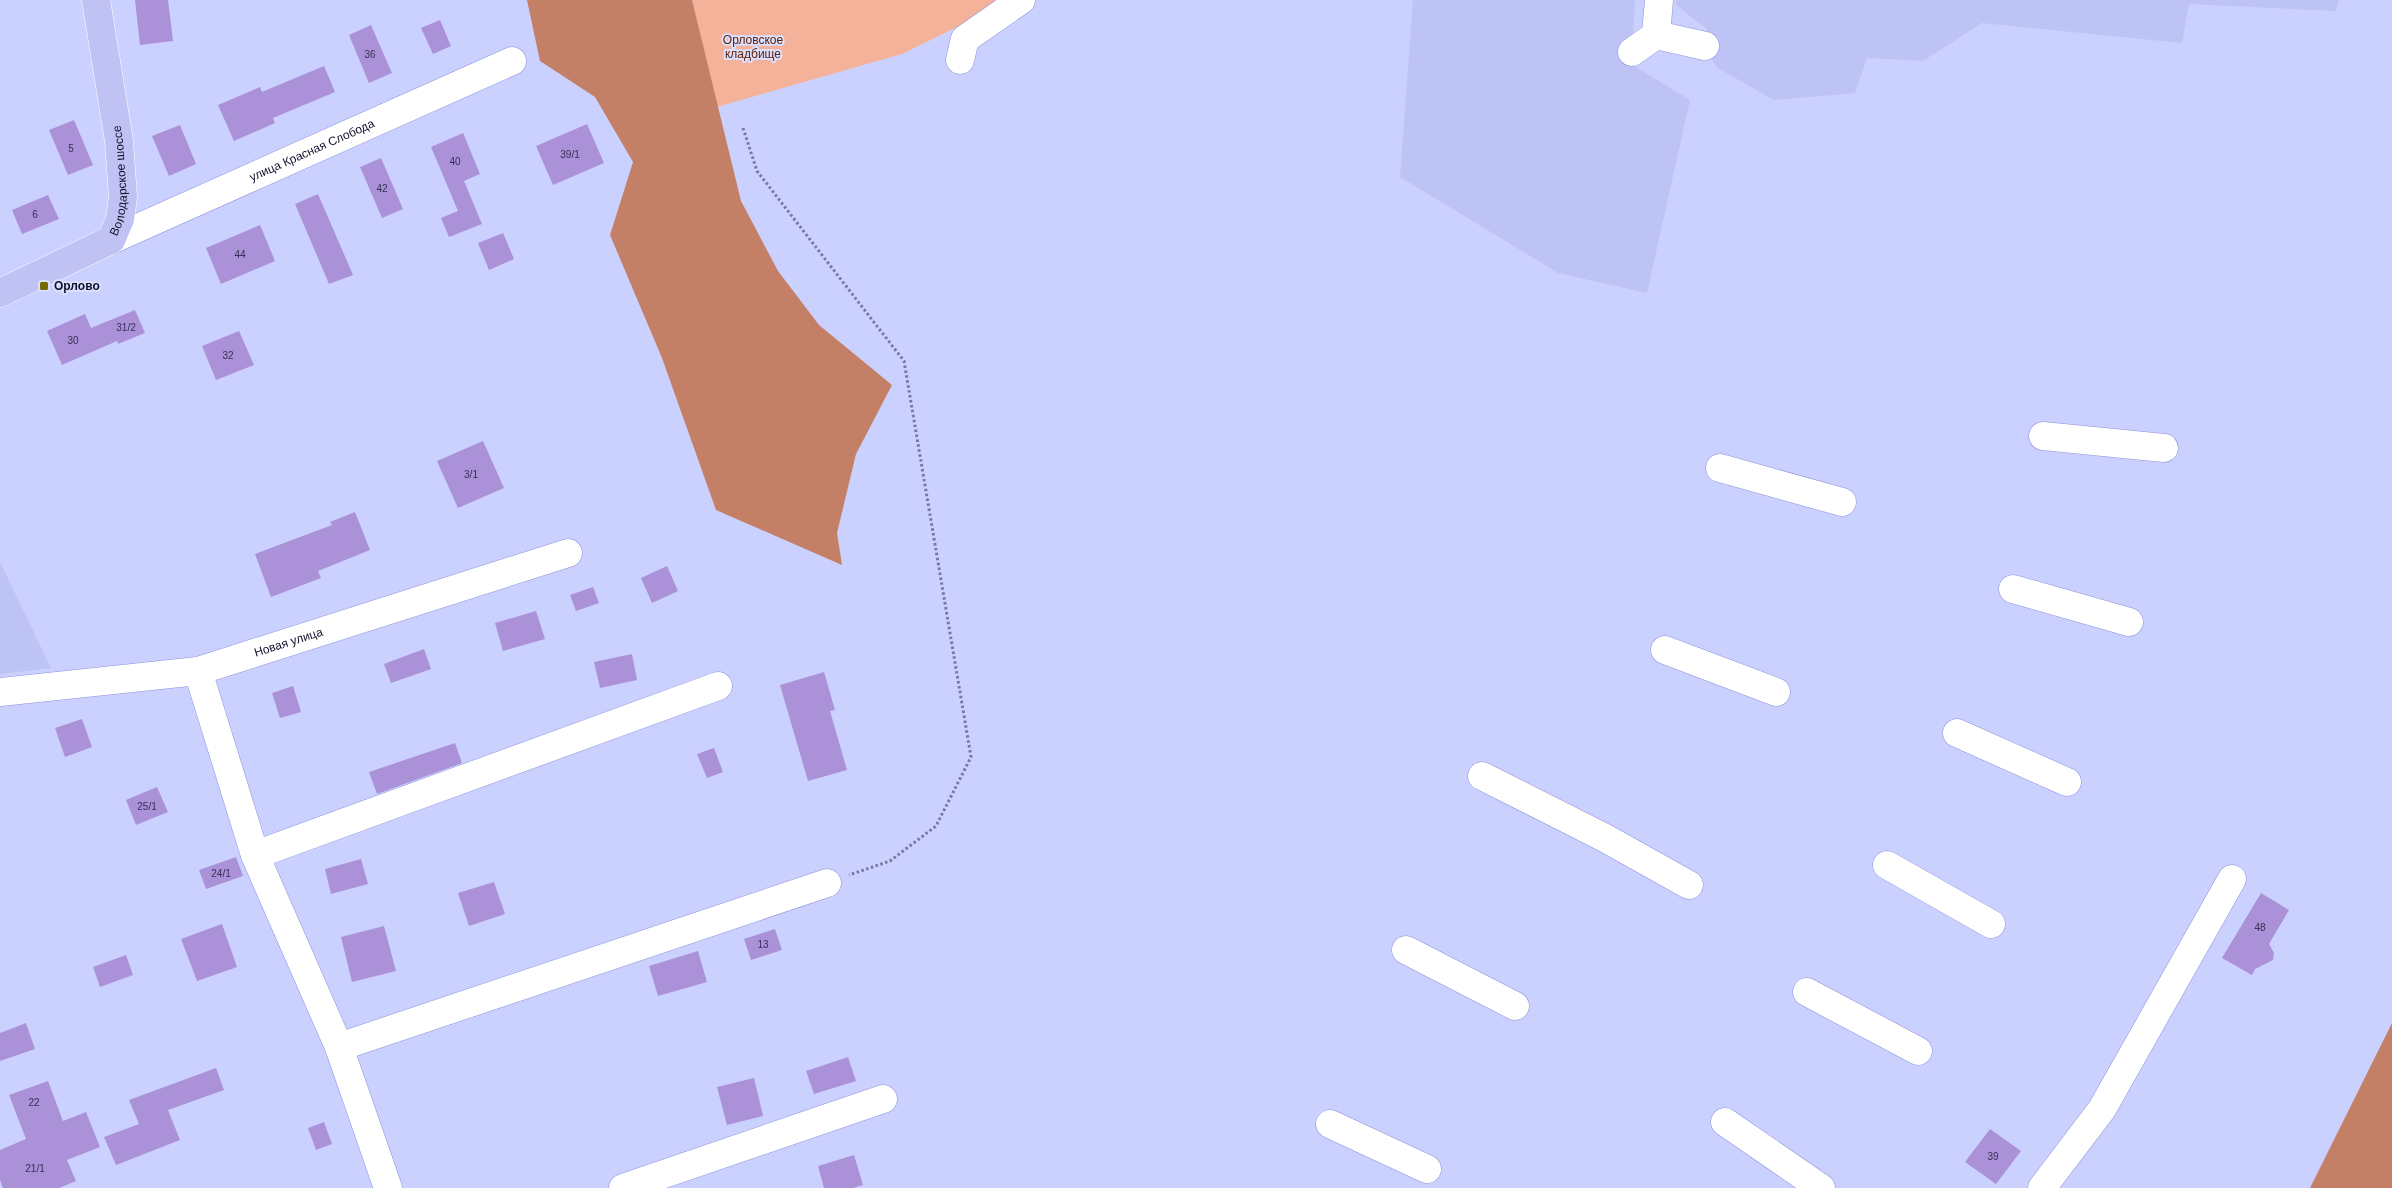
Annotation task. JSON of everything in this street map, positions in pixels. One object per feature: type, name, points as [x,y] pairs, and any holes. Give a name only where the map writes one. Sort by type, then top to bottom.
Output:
[{"type":"main road","name":"Володарское шоссе","points":[[0,293],[111,240],[120,219],[123,197],[119,141],[96,0]]},
{"type":"street","points":[[960,60],[965,39],[1021,0]]},
{"type":"street","points":[[1656,35],[1659,0]]},
{"type":"street","points":[[1632,52],[1656,35],[1705,46]]},
{"type":"street","name":"улица Красная Слобода","points":[[111,240],[138,235],[512,61]]},
{"type":"street","points":[[2043,436],[2164,448]]},
{"type":"street","points":[[1720,468],[1842,502]]},
{"type":"street","name":"Новая улица","points":[[0,692],[198,671],[568,554]]},
{"type":"street","points":[[2014,588],[2129,622]]},
{"type":"street","points":[[1665,650],[1776,692]]},
{"type":"street","points":[[198,671],[255,855],[339,1047],[388,1188]]},
{"type":"street","points":[[255,855],[718,686]]},
{"type":"street","points":[[1957,733],[2067,782]]},
{"type":"street","points":[[1482,776],[1605,838],[1689,885]]},
{"type":"street","points":[[1888,865],[1991,924]]},
{"type":"street","points":[[2042,1188],[2102,1109],[2232,879]]},
{"type":"street","points":[[339,1047],[828,883]]},
{"type":"street","points":[[1406,950],[1515,1006]]},
{"type":"street","points":[[1807,992],[1918,1051]]},
{"type":"street","points":[[623,1188],[883,1099]]},
{"type":"street","points":[[1725,1122],[1821,1188]]},
{"type":"street","points":[[1330,1124],[1427,1169]]},
{"type":"path","points":[[743,128],[757,171],[904,361],[970,757],[936,826],[890,861],[828,883]]},
{"type":"shaded area","points":[[527,0],[692,0],[741,201],[778,271],[819,325],[892,385],[856,454],[837,533],[842,565],[716,510],[662,358],[610,235],[633,162],[595,97],[540,61]]},
{"type":"shaded area","points":[[1413,0],[1635,0],[1632,52],[1636,67],[1690,100],[1647,293],[1558,273],[1400,177]]},
{"type":"shaded area","points":[[1677,0],[2339,0],[2335,11],[2189,4],[2182,43],[1982,23],[1923,61],[1867,58],[1855,93],[1774,100],[1716,67],[1705,46],[1707,29],[1676,5]]},
{"type":"shaded area","points":[[0,562],[51,668],[0,674]]},
{"type":"shaded area","points":[[2392,1023],[2392,1188],[2310,1188]]},
{"type":"green space","name":"Орловское кладбище","points":[[692,0],[1012,0],[902,54],[717,107]]},
{"type":"building","points":[[135,0],[168,0],[173,41],[140,45]]},
{"type":"building","points":[[440,20],[451,46],[433,54],[421,28]]},
{"type":"building","points":[[371,25],[392,73],[369,83],[349,35]]},
{"type":"building","points":[[324,66],[335,92],[273,118],[275,123],[234,141],[218,105],[260,87],[262,92]]},
{"type":"building","points":[[74,120],[93,165],[68,175],[49,130]]},
{"type":"building","points":[[587,124],[604,163],[553,185],[536,146]]},
{"type":"building","points":[[180,125],[196,164],[169,176],[152,136]]},
{"type":"building","points":[[463,133],[480,174],[464,181],[482,224],[449,237],[441,218],[458,211],[431,147]]},
{"type":"building","points":[[381,158],[403,209],[382,218],[360,167]]},
{"type":"building","points":[[318,194],[353,275],[329,284],[295,204]]},
{"type":"building","points":[[48,195],[59,219],[22,234],[12,210]]},
{"type":"building","points":[[260,225],[275,261],[221,284],[206,248]]},
{"type":"building","points":[[503,233],[514,259],[489,270],[478,243]]},
{"type":"building","points":[[135,310],[145,333],[118,344],[117,341],[62,365],[47,331],[85,314],[91,328]]},
{"type":"building","points":[[239,331],[254,365],[216,380],[202,346]]},
{"type":"building","points":[[483,441],[504,488],[458,508],[437,461]]},
{"type":"building","points":[[355,512],[370,550],[318,571],[321,578],[271,597],[255,554],[332,525],[330,522]]},
{"type":"building","points":[[667,566],[678,591],[652,603],[641,578]]},
{"type":"building","points":[[593,587],[599,603],[576,611],[570,595]]},
{"type":"building","points":[[536,611],[545,639],[503,651],[495,623]]},
{"type":"building","points":[[424,649],[431,669],[391,683],[384,664]]},
{"type":"building","points":[[632,654],[637,680],[600,688],[594,662]]},
{"type":"building","points":[[824,672],[835,710],[830,711],[847,770],[808,781],[780,685]]},
{"type":"building","points":[[293,686],[301,712],[280,718],[272,693]]},
{"type":"building","points":[[82,719],[92,747],[65,757],[55,728]]},
{"type":"building","points":[[455,743],[462,763],[377,794],[369,772]]},
{"type":"building","points":[[714,748],[723,772],[707,778],[697,754]]},
{"type":"building","points":[[157,787],[168,812],[136,825],[126,800]]},
{"type":"building","points":[[236,857],[243,876],[206,889],[199,870]]},
{"type":"building","points":[[361,859],[368,884],[331,894],[325,869]]},
{"type":"building","points":[[494,882],[505,914],[469,926],[458,893]]},
{"type":"building","points":[[2261,893],[2289,910],[2269,944],[2274,953],[2273,960],[2255,969],[2252,975],[2222,958]]},
{"type":"building","points":[[222,924],[237,967],[197,981],[181,939]]},
{"type":"building","points":[[384,926],[396,971],[352,982],[341,937]]},
{"type":"building","points":[[775,929],[782,950],[751,960],[744,939]]},
{"type":"building","points":[[698,951],[707,982],[658,996],[649,966]]},
{"type":"building","points":[[126,955],[133,975],[100,987],[93,967]]},
{"type":"building","points":[[26,1023],[35,1049],[0,1061],[0,1033]]},
{"type":"building","points":[[848,1057],[856,1081],[814,1094],[806,1071]]},
{"type":"building","points":[[216,1068],[224,1090],[168,1110],[180,1140],[116,1165],[104,1137],[139,1124],[129,1100]]},
{"type":"building","points":[[754,1078],[763,1116],[727,1125],[717,1087]]},
{"type":"building","points":[[48,1081],[63,1121],[86,1112],[100,1147],[67,1160],[76,1181],[59,1188],[3,1188],[0,1180],[0,1150],[26,1139],[9,1095]]},
{"type":"building","points":[[324,1122],[332,1144],[316,1150],[308,1128]]},
{"type":"building","points":[[1990,1129],[2021,1151],[1996,1184],[1965,1162]]},
{"type":"building","points":[[854,1155],[863,1185],[853,1188],[824,1188],[818,1166]]},
{"type":"place","name":"Орлово","points":[[44,286]]}]
